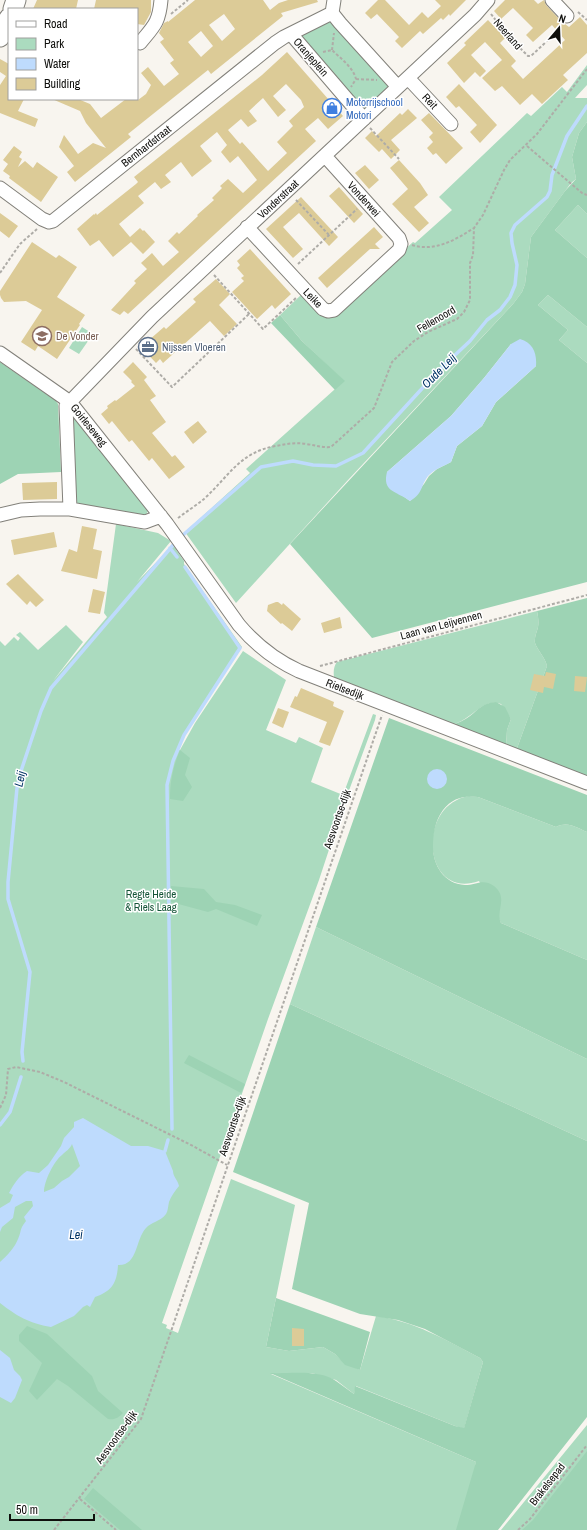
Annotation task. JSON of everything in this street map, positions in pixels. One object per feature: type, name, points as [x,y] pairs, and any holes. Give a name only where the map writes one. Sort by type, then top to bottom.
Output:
[{"type":"street","points":[[140,44],[157,22],[161,0]]},
{"type":"street","points":[[552,0],[567,16]]},
{"type":"street","name":"Vonderstraat","points":[[70,402],[128,341],[247,227],[364,119],[394,82],[408,78],[486,3]]},
{"type":"street","name":"Oranjeplein","points":[[364,119],[291,34],[333,6],[340,23],[394,82]]},
{"type":"street","points":[[0,37],[8,20]]},
{"type":"street","name":"Bernhardstraat","points":[[45,221],[53,221],[275,43],[291,34]]},
{"type":"street","name":"Reit","points":[[408,78],[451,124]]},
{"type":"street","name":"Vonderwei","points":[[325,156],[399,238],[401,244]]},
{"type":"street","points":[[0,188],[45,221]]},
{"type":"street","name":"Leike","points":[[247,227],[323,309],[328,311],[334,310],[398,250],[401,244]]},
{"type":"street","name":"Goirleseweg","points":[[0,353],[70,402],[164,520]]},
{"type":"street","points":[[70,402],[66,406],[70,509]]},
{"type":"street","points":[[0,515],[21,510],[70,509],[145,522],[164,520]]},
{"type":"street","name":"Rielsedijk","points":[[164,520],[248,636],[272,657],[299,671],[587,783]]},
{"type":"path","points":[[159,16],[166,18],[188,0]]},
{"type":"path","name":"Neerland","points":[[486,3],[507,35],[528,56],[531,56],[546,42],[567,16]]},
{"type":"path","points":[[310,56],[332,50],[347,65],[355,75],[356,79]]},
{"type":"path","points":[[401,244],[419,248],[435,247],[455,239],[474,228],[483,216],[510,160],[527,146],[538,134],[587,69]]},
{"type":"path","points":[[356,79],[394,82]]},
{"type":"path","points":[[345,96],[356,79]]},
{"type":"path","points":[[364,119],[399,159]]},
{"type":"path","points":[[527,146],[582,193],[587,195]]},
{"type":"path","points":[[287,191],[328,236]]},
{"type":"path","points":[[289,272],[366,201]]},
{"type":"path","points":[[0,273],[20,244],[43,225],[45,221]]},
{"type":"path","name":"Fellenoord","points":[[164,520],[179,518],[206,498],[232,468],[260,449],[290,444],[306,444],[326,448],[331,447],[374,408],[392,362],[414,341],[428,332],[457,319],[468,306],[470,300],[470,263],[473,255],[474,228]]},
{"type":"path","points":[[206,266],[263,329],[305,290]]},
{"type":"path","points":[[128,341],[172,387],[249,314]]},
{"type":"path","name":"Laan van Leijvennen","points":[[299,671],[587,595]]},
{"type":"path","name":"Aesvoortse-dijk","points":[[54,1530],[80,1499],[141,1419],[385,704]]},
{"type":"path","points":[[0,1108],[6,1095],[8,1069],[16,1067],[40,1072],[64,1082],[187,1143],[227,1165]]},
{"type":"path","name":"Brakelsepad","points":[[518,1530],[530,1519],[587,1445]]},
{"type":"path","points":[[80,1499],[116,1530]]},
{"type":"green space","points":[[331,21],[389,86],[388,89],[367,108],[362,108],[302,37],[303,34]]},
{"type":"green space","points":[[587,65],[587,85],[575,98],[587,98],[587,122],[579,133],[572,157],[576,179],[571,183],[531,237],[525,284],[522,292],[513,304],[348,480],[236,603],[185,532],[250,473],[246,469],[344,381],[302,341],[280,315],[302,294],[336,313],[413,242],[415,243],[452,210],[439,197],[527,113],[531,116],[562,87],[567,92]]},
{"type":"green space","points":[[587,122],[587,214],[578,205],[555,230],[587,258],[587,327],[548,295],[538,305],[568,330],[559,340],[587,363],[587,582],[372,638],[290,544],[513,304],[522,292],[525,284],[531,237],[565,191],[576,179],[572,157],[579,133]],"holes":[[[511,344],[536,366],[496,402],[482,426],[457,446],[451,462],[437,469],[429,476],[410,501],[403,496],[387,472],[451,416]]]},
{"type":"green space","points":[[578,205],[587,214],[587,258],[555,230]]},
{"type":"green space","points":[[548,295],[587,327],[587,363],[559,340],[568,330],[538,305]]},
{"type":"green space","points":[[280,315],[302,341],[345,381],[335,390],[271,323]]},
{"type":"green space","points":[[82,327],[93,334],[79,354],[69,348]]},
{"type":"green space","points":[[0,362],[56,401],[58,404],[61,472],[18,474],[0,484]]},
{"type":"green space","points":[[72,411],[147,508],[148,511],[146,515],[143,516],[76,504]]},
{"type":"green space","name":"Regte Heide & Riels Laag","points":[[116,524],[158,533],[171,541],[137,582],[173,545],[184,561],[184,564],[242,647],[177,749],[180,750],[195,723],[243,651],[286,680],[266,730],[296,743],[299,737],[323,748],[311,782],[343,795],[373,714],[376,715],[162,1323],[167,1325],[166,1328],[178,1333],[231,1179],[295,1205],[266,1347],[289,1351],[323,1347],[335,1354],[340,1359],[360,1370],[376,1316],[404,1322],[430,1332],[480,1358],[483,1362],[464,1429],[356,1386],[354,1394],[336,1380],[312,1373],[271,1374],[476,1462],[465,1530],[0,1530],[0,641],[5,646],[14,637],[18,641],[20,638],[16,635],[20,632],[38,650],[66,625],[83,642],[53,681],[107,617],[104,613]]},
{"type":"green space","points":[[587,598],[587,779],[516,751],[547,666],[535,643],[538,625],[537,611]]},
{"type":"green space","points":[[537,611],[538,625],[535,643],[547,666],[516,751],[506,747],[507,730],[511,719],[501,704],[488,704],[463,720],[452,725],[335,680],[334,671],[337,662]]},
{"type":"green space","points":[[496,702],[505,707],[511,719],[507,730],[506,747],[452,725],[466,719],[479,708]]},
{"type":"green space","points":[[389,718],[587,795],[587,832],[568,825],[560,825],[556,827],[478,797],[468,796],[459,798],[450,803],[440,814],[433,837],[433,847],[435,860],[438,867],[441,872],[451,881],[465,885],[486,882],[494,886],[501,895],[499,914],[501,923],[587,960],[587,1059],[316,927]]},
{"type":"green space","points":[[180,750],[190,758],[185,775],[192,787],[183,801],[170,799],[172,774]]},
{"type":"green space","points":[[469,796],[478,797],[556,827],[560,825],[568,825],[587,832],[587,960],[501,923],[479,881],[460,883],[446,877],[437,865],[433,849],[434,832],[440,816],[452,803]]},
{"type":"green space","points":[[171,886],[204,889],[216,902],[235,905],[262,915],[257,926],[216,909],[208,912],[171,902]]},
{"type":"green space","points":[[316,927],[587,1059],[587,1141],[290,1004]]},
{"type":"green space","points":[[290,1004],[587,1141],[587,1417],[498,1530],[456,1530],[476,1462],[270,1373],[313,1373],[329,1377],[354,1394],[355,1386],[455,1426],[464,1428],[483,1362],[480,1358],[425,1329],[398,1320],[360,1314],[292,1289],[309,1203],[233,1172]]},
{"type":"green space","points":[[189,1055],[245,1084],[241,1093],[184,1063]]},
{"type":"green space","points":[[276,1298],[370,1332],[360,1370],[345,1365],[335,1354],[323,1347],[289,1351],[266,1347]]},
{"type":"green space","points":[[27,1326],[47,1334],[92,1376],[98,1391],[123,1413],[116,1418],[108,1419],[68,1386],[57,1379],[37,1400],[29,1391],[42,1363],[19,1341],[19,1335]]},
{"type":"green space","points":[[587,1425],[587,1530],[501,1530]]},
{"type":"green space","points":[[587,1451],[587,1530],[522,1530],[533,1520]]},
{"type":"green space","points":[[93,1488],[142,1530],[120,1530],[84,1499]]},
{"type":"water","points":[[520,339],[528,343],[533,349],[536,357],[536,366],[496,402],[482,426],[457,446],[451,462],[429,475],[418,495],[410,501],[391,490],[387,484],[387,472],[451,416],[511,344]]},
{"type":"water","points":[[437,769],[444,772],[447,779],[444,786],[437,789],[430,786],[427,779],[430,772]]},
{"type":"water","name":"Lei","points":[[83,1118],[131,1146],[148,1146],[165,1151],[179,1186],[169,1202],[166,1214],[161,1219],[150,1224],[142,1233],[133,1257],[124,1264],[118,1265],[115,1281],[112,1286],[106,1292],[95,1297],[90,1307],[87,1305],[83,1307],[74,1316],[51,1327],[36,1324],[24,1319],[0,1303],[0,1262],[15,1245],[21,1228],[26,1221],[24,1217],[33,1206],[32,1201],[26,1201],[15,1207],[13,1218],[2,1227],[0,1232],[0,1208],[10,1202],[13,1195],[9,1193],[21,1176],[27,1171],[39,1173],[48,1165],[61,1146],[64,1138],[74,1127],[74,1122]],"holes":[[[72,1144],[80,1166],[69,1177],[54,1188],[44,1192],[44,1187],[53,1166]]]},
{"type":"water","points":[[0,1350],[10,1358],[14,1370],[22,1380],[15,1398],[11,1403],[0,1397]]},
{"type":"building","points":[[37,0],[78,0],[76,8],[33,8]]},
{"type":"building","points":[[96,0],[151,0],[151,12],[144,25],[138,24],[138,8],[94,8]]},
{"type":"building","points":[[195,0],[263,0],[270,10],[279,3],[288,0],[317,0],[318,2],[281,13],[283,16],[211,74],[208,70],[128,134],[131,137],[75,182],[67,172],[74,166],[59,147],[64,135],[78,154],[93,143],[106,148],[86,123],[80,111],[54,100],[80,100],[90,104],[101,118],[125,100],[138,100],[146,94],[151,85],[141,73],[148,67],[164,86],[179,74],[170,63],[174,60],[160,42],[164,39],[159,33],[164,23]],"holes":[[[224,14],[235,29],[222,41],[209,25]],[[201,31],[213,46],[201,57],[188,42]]]},
{"type":"building","points":[[378,0],[385,0],[409,25],[422,12],[428,18],[441,6],[435,0],[466,0],[450,16],[449,14],[443,20],[441,18],[423,34],[420,31],[402,48],[395,41],[399,37],[377,14],[371,19],[365,13]]},
{"type":"building","points":[[505,0],[534,0],[538,4],[544,0],[546,5],[569,27],[580,17],[587,25],[587,53],[563,75],[568,80],[542,104],[532,94],[520,105],[502,86],[495,91],[482,78],[502,60],[485,42],[471,55],[486,71],[480,77],[475,72],[464,83],[447,63],[466,45],[464,43],[488,20],[505,38],[500,43],[516,61],[511,66],[523,79],[565,40],[552,25],[533,42],[526,35],[533,28],[513,8],[501,19],[494,11]]},
{"type":"building","points":[[287,52],[343,116],[328,129],[318,118],[305,129],[316,141],[128,314],[124,311],[120,315],[111,310],[136,283],[134,281],[147,269],[141,263],[152,253],[163,266],[179,252],[168,241],[177,232],[179,234],[214,200],[212,198],[222,188],[220,186],[228,179],[243,193],[257,180],[238,156],[230,163],[221,152],[227,145],[217,132],[200,146],[212,161],[192,177],[181,162],[165,175],[171,182],[161,189],[155,182],[138,196],[144,203],[119,224],[130,237],[140,228],[143,231],[144,230],[155,242],[143,254],[131,242],[113,257],[99,240],[90,246],[77,229],[94,214],[96,213],[97,215],[136,184],[138,182],[134,177],[262,75]],"holes":[[[286,84],[301,100],[304,107],[289,121],[293,126],[277,142],[287,153],[268,171],[242,142],[240,144],[228,130],[241,119],[248,127],[257,121],[249,111],[263,98],[278,117],[286,110],[273,96]]]},
{"type":"building","points":[[0,59],[8,63],[8,100],[24,100],[18,111],[38,119],[35,127],[0,113],[0,85],[6,76],[0,72]]},
{"type":"building","points":[[459,84],[497,125],[480,143],[470,132],[477,125],[459,106],[456,108],[446,97]]},
{"type":"building","points":[[408,109],[417,118],[391,140],[400,150],[391,159],[382,149],[379,152],[365,138],[372,131],[376,136],[400,113],[402,115]]},
{"type":"building","points":[[429,113],[463,148],[446,164],[436,153],[433,155],[427,148],[433,142],[429,137],[433,133],[421,120]]},
{"type":"building","points":[[14,146],[22,152],[19,157],[22,159],[18,167],[25,161],[33,168],[37,162],[58,177],[41,202],[9,178],[10,176],[3,171],[8,164],[3,160]]},
{"type":"building","points":[[399,160],[420,183],[428,195],[414,207],[429,223],[419,232],[392,204],[408,189],[390,168]]},
{"type":"building","points":[[365,165],[379,180],[369,189],[355,173]]},
{"type":"building","points":[[339,187],[363,214],[354,223],[329,196]]},
{"type":"building","points":[[301,197],[338,237],[329,246],[299,213],[283,227],[303,249],[293,258],[266,229]]},
{"type":"building","points":[[0,213],[18,226],[9,238],[0,231]]},
{"type":"building","points":[[374,227],[383,237],[375,244],[380,249],[370,249],[327,288],[318,278]]},
{"type":"building","points":[[32,242],[56,258],[59,255],[77,267],[57,297],[85,315],[57,359],[38,346],[35,351],[21,342],[42,310],[26,301],[4,302],[0,295],[0,291]]},
{"type":"building","points":[[250,249],[291,294],[275,309],[272,305],[257,319],[232,292],[244,281],[241,278],[244,276],[237,268],[240,265],[237,261]]},
{"type":"building","points":[[216,279],[230,294],[219,305],[237,324],[224,336],[210,321],[163,363],[160,359],[156,363],[141,347],[164,327],[166,329],[196,302],[193,299]]},
{"type":"building","points":[[133,362],[147,377],[144,380],[156,396],[150,400],[166,422],[152,433],[172,457],[175,455],[185,467],[169,479],[152,458],[149,461],[132,440],[129,442],[112,421],[109,424],[101,414],[108,408],[107,406],[135,386],[123,372]]},
{"type":"building","points":[[198,421],[207,432],[193,444],[184,432]]},
{"type":"building","points":[[57,482],[57,499],[23,500],[22,483]]},
{"type":"building","points":[[82,526],[97,529],[93,549],[102,551],[97,579],[61,571],[69,549],[77,552]]},
{"type":"building","points":[[54,532],[57,547],[14,555],[11,540]]},
{"type":"building","points":[[18,574],[44,600],[36,607],[30,601],[27,605],[6,584]]},
{"type":"building","points":[[93,589],[105,592],[100,614],[88,612]]},
{"type":"building","points":[[276,602],[282,605],[283,603],[301,619],[292,631],[282,623],[281,624],[267,611],[268,605]]},
{"type":"building","points":[[340,617],[342,628],[324,633],[321,623]]},
{"type":"building","points":[[546,672],[556,674],[553,689],[544,687],[543,693],[530,690],[534,674],[545,676]]},
{"type":"building","points":[[575,676],[587,677],[585,692],[574,691]]},
{"type":"building","points":[[301,688],[334,702],[333,706],[344,711],[330,746],[319,742],[327,722],[290,707]]},
{"type":"building","points":[[278,708],[289,712],[283,728],[272,723]]},
{"type":"building","points":[[292,1328],[304,1329],[304,1346],[292,1346]]},
{"type":"waterway","name":"Oude Leij","points":[[183,535],[261,467],[293,461],[313,465],[336,466],[363,453],[439,370],[470,341],[487,320],[500,310],[510,297],[515,285],[517,265],[511,233],[515,225],[547,197],[550,191],[552,175],[567,136],[587,106]]},
{"type":"waterway","name":"Leij","points":[[23,1061],[22,1052],[30,972],[8,899],[8,882],[17,788],[20,774],[41,711],[51,688],[174,544]]},
{"type":"waterway","points":[[170,548],[177,557]]},
{"type":"waterway","points":[[172,1129],[167,785],[173,761],[184,735],[240,648],[185,567]]},
{"type":"waterway","name":"Leij","points":[[0,1125],[10,1112],[21,1077]]},
{"type":"waterway","points":[[165,1151],[168,1140]]},
{"type":"place","name":"Motorrijschool Motori","points":[[332,108]]},
{"type":"place","name":"De Vonder","points":[[42,336]]},
{"type":"place","name":"Nijssen Vloeren","points":[[148,347]]}]
